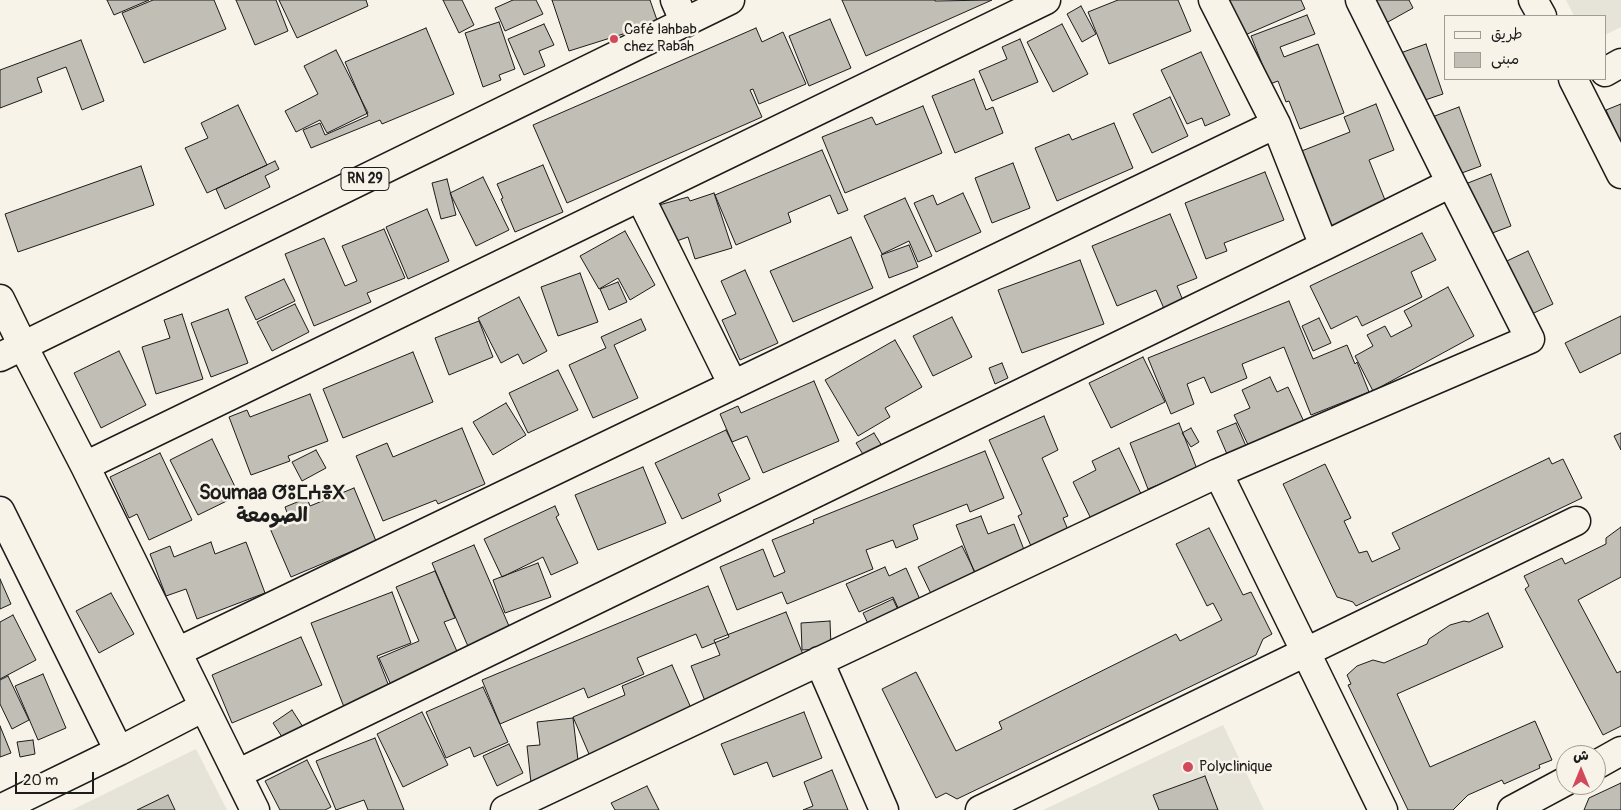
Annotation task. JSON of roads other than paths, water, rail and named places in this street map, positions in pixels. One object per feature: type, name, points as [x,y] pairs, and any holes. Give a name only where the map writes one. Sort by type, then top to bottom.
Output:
[{"type":"street","name":"RN 29","points":[[11,352],[680,11],[730,0]]},
{"type":"street","points":[[86,466],[1046,0]]},
{"type":"street","points":[[1213,0],[1276,124],[1324,246]]},
{"type":"street","points":[[505,810],[1218,473],[1530,339],[1450,183],[1360,0]]},
{"type":"street","points":[[1533,0],[1541,15]]},
{"type":"street","points":[[1606,72],[1621,64]]},
{"type":"street","points":[[1581,82],[1621,174]]},
{"type":"street","points":[[177,652],[1276,124]]},
{"type":"street","points":[[237,774],[1450,183]]},
{"type":"street","points":[[640,197],[733,385]]},
{"type":"street","points":[[0,299],[11,352],[86,466],[255,810]]},
{"type":"street","points":[[1218,473],[1383,810]]},
{"type":"street","points":[[0,511],[119,751]]},
{"type":"street","points":[[980,810],[1576,521]]},
{"type":"street","points":[[819,661],[884,810]]},
{"type":"street","points":[[0,809],[119,751],[204,706]]},
{"type":"street","points":[[1606,759],[1621,751]]},
{"type":"street","points":[[1512,810],[1556,786]]},
{"type":"place","name":"Café lahbab chez Rabah","points":[[614,39]]},
{"type":"place","name":"Polyclinique","points":[[1188,767]]},
{"type":"district","name":"Soumaa ⵚⵓⵎⵄⴻⵝ الصومعة","points":[[272,506]]}]
